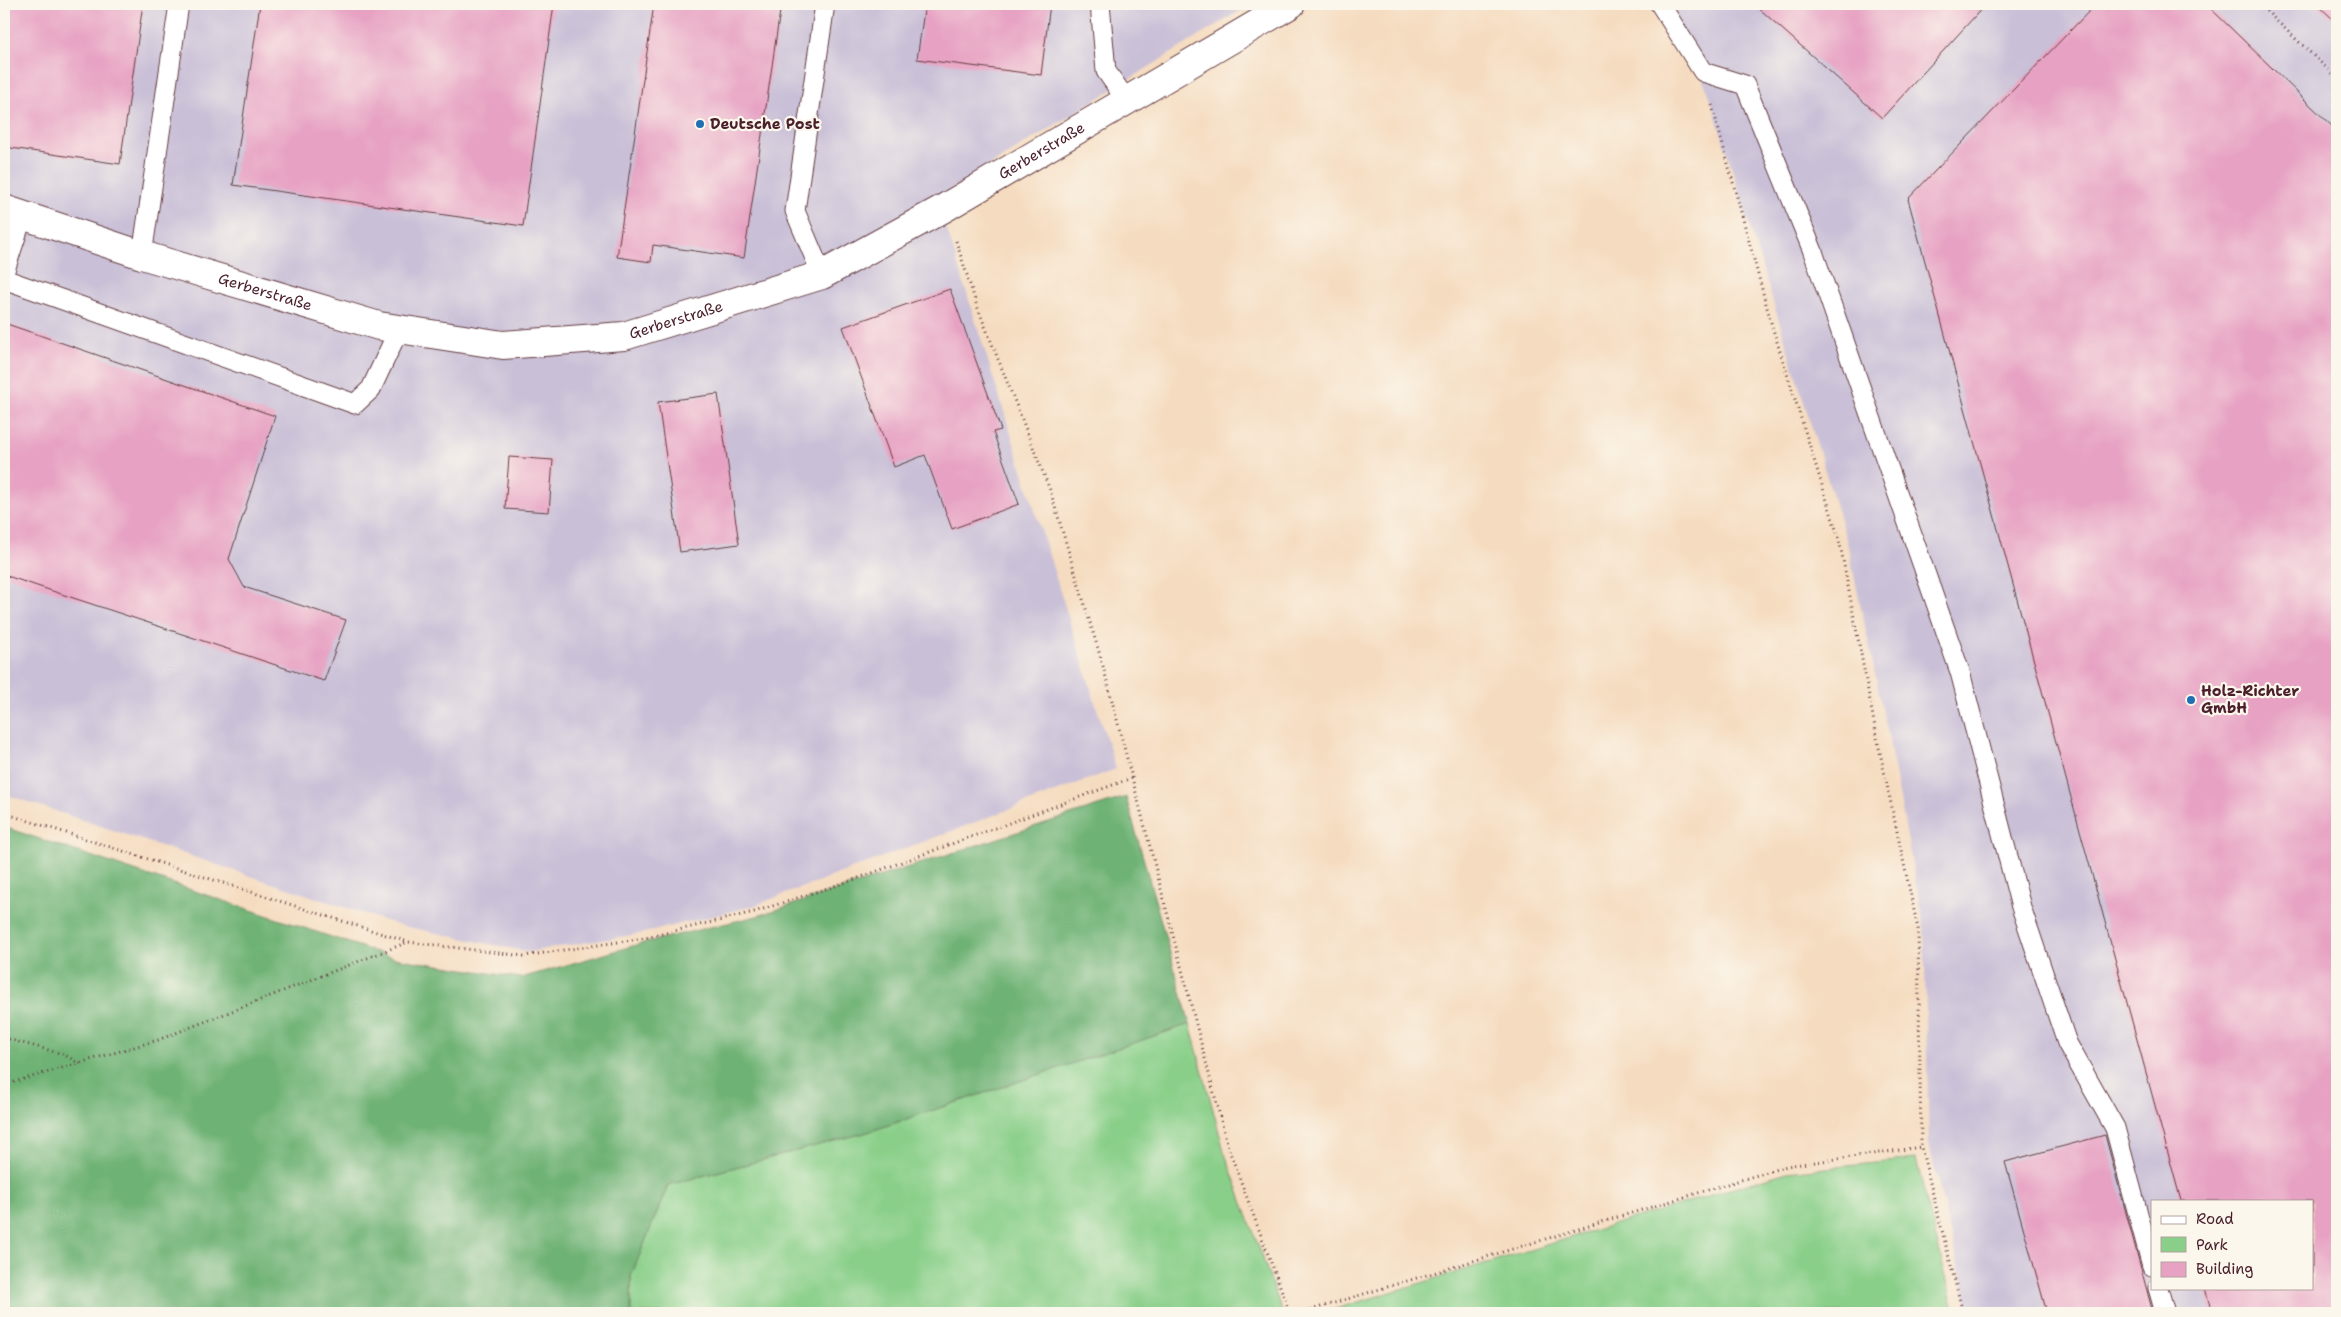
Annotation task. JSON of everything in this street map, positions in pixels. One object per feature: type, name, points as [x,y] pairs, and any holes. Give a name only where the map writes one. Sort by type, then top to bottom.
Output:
[{"type":"street","name":"Gerberstraße","points":[[13,212],[142,255],[379,326],[503,345],[624,336],[822,275],[946,207],[1291,4]]},
{"type":"lane","points":[[142,255],[179,4]]},
{"type":"lane","points":[[822,275],[795,211],[825,4]]},
{"type":"lane","points":[[1100,4],[1106,71],[1127,101]]},
{"type":"lane","points":[[1660,4],[1703,72],[1744,86],[1812,249],[1960,672],[2021,907],[2067,1042],[2115,1128],[2151,1262]]},
{"type":"lane","points":[[4,273],[13,212]]},
{"type":"lane","points":[[4,279],[355,404],[371,389],[400,329]]},
{"type":"lane","points":[[2159,1290],[2165,1313]]},
{"type":"path","points":[[2259,4],[2337,78]]},
{"type":"path","points":[[1703,72],[1772,326],[1839,539],[1878,743],[1918,929],[1921,1147],[1963,1313]]},
{"type":"path","points":[[946,207],[977,306],[1050,490],[1102,662],[1228,1146],[1290,1313]]},
{"type":"path","points":[[4,813],[408,942],[524,956],[645,938],[754,912],[835,886],[1132,778]]},
{"type":"path","points":[[4,1085],[158,1040],[408,942]]},
{"type":"path","points":[[4,1038],[63,1054],[81,1064]]},
{"type":"path","points":[[1301,1313],[1787,1166],[1921,1147]]},
{"type":"shaded area","points":[[4,4],[1251,4],[937,198],[1116,769],[753,906],[644,933],[528,952],[398,925],[4,794]]},
{"type":"shaded area","points":[[1669,4],[2337,4],[2337,1313],[1970,1313],[1929,1146],[1924,927],[1887,730],[1847,542],[1709,94]]},
{"type":"green space","points":[[1126,797],[1190,1024],[868,1132],[668,1185],[631,1276],[631,1313],[4,1313],[4,827],[394,958],[521,978],[643,943],[757,916]]},
{"type":"green space","points":[[1190,1024],[1224,1151],[1282,1311],[1274,1313],[631,1313],[631,1276],[668,1185],[868,1132]]},
{"type":"green space","points":[[1916,1159],[1955,1313],[1322,1313],[1787,1172]]},
{"type":"building","points":[[7,4],[143,4],[120,164],[4,147],[4,27]]},
{"type":"building","points":[[260,4],[554,4],[523,226],[233,185]]},
{"type":"building","name":"Deutsche Post","points":[[654,4],[781,4],[744,258],[653,245],[651,262],[617,257]]},
{"type":"building","points":[[925,4],[1050,4],[1041,75],[917,59]]},
{"type":"building","points":[[1754,4],[1986,4],[1882,118]]},
{"type":"building","name":"Holz-Richter GmbH","points":[[2096,4],[2206,4],[2337,131],[2337,1313],[2212,1313],[2206,1290],[2314,1290],[2314,1200],[2181,1200],[1908,199]]},
{"type":"building","points":[[2317,4],[2337,4],[2337,23]]},
{"type":"building","points":[[950,289],[1001,430],[993,432],[1019,504],[952,529],[925,455],[894,467],[843,327]]},
{"type":"building","points":[[4,323],[275,416],[229,559],[244,587],[346,620],[324,681],[4,575]]},
{"type":"building","points":[[718,394],[739,544],[680,552],[658,402]]},
{"type":"building","points":[[509,457],[553,460],[549,512],[505,509]]},
{"type":"building","points":[[2105,1135],[2153,1313],[2047,1313],[2005,1162]]},
{"type":"place","name":"Deutsche Post","points":[[700,124]]},
{"type":"place","name":"Holz-Richter GmbH","points":[[2191,700]]}]
